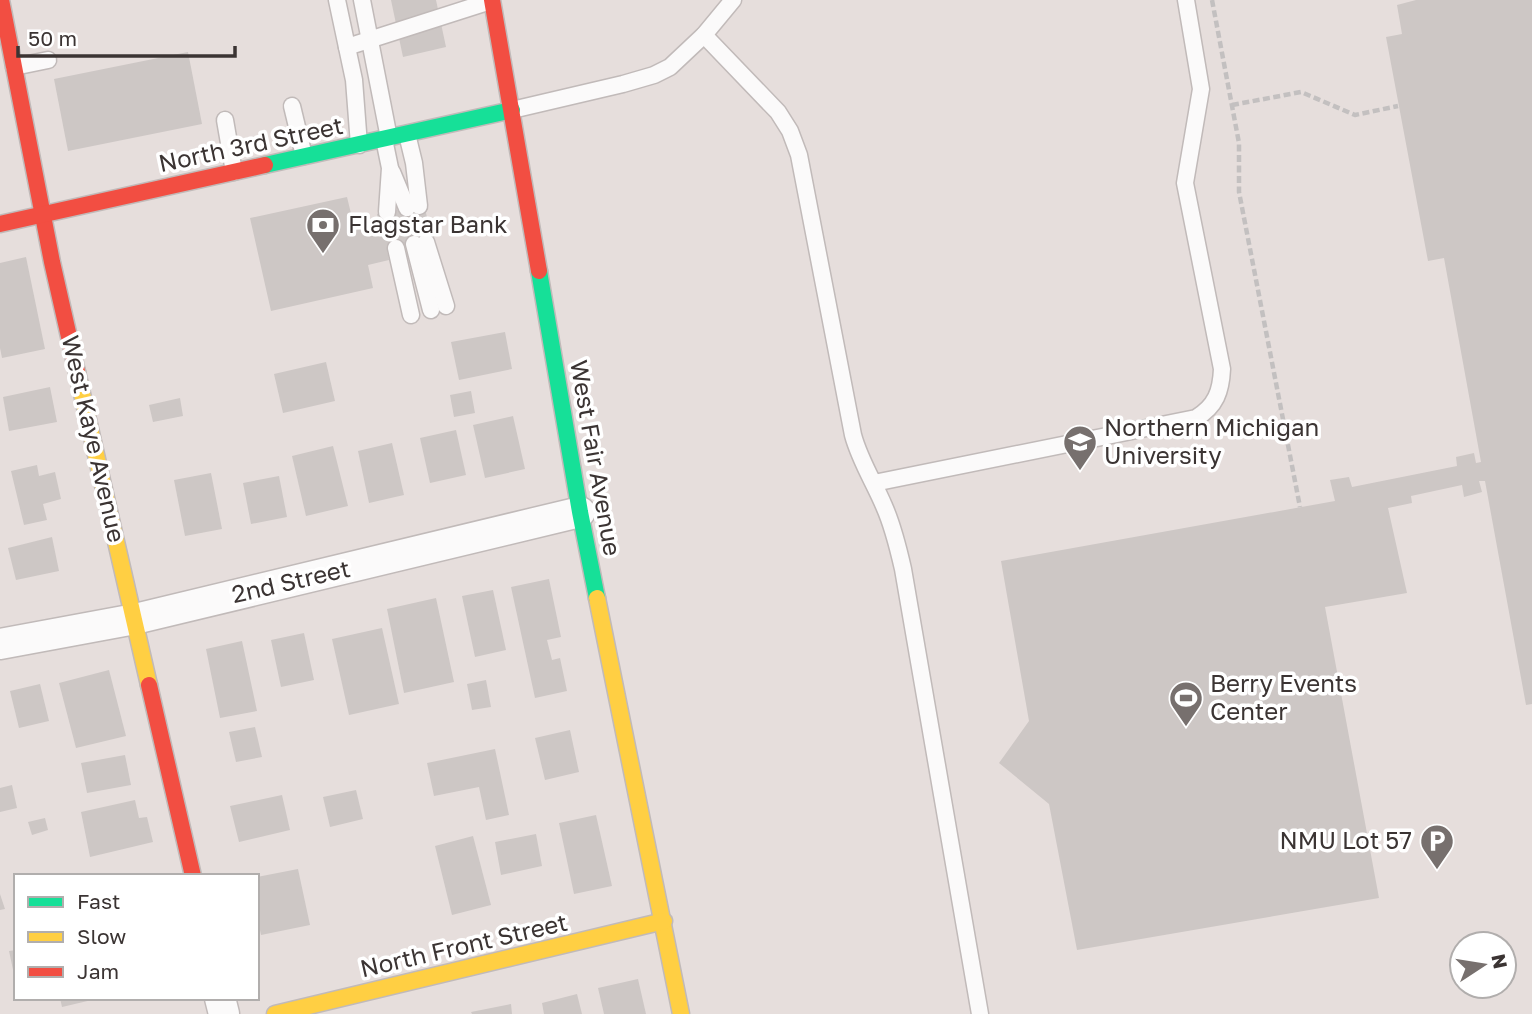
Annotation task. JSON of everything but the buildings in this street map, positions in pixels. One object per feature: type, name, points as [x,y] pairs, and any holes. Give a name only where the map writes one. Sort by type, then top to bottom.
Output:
[{"type":"street","name":"West Kaye Avenue","points":[[1,0],[52,262],[193,874]]},
{"type":"street","name":"West Fair Avenue","points":[[492,1],[580,512],[681,1014]]},
{"type":"street","name":"North 3rd Street","points":[[0,224],[512,110]]},
{"type":"street","name":"2nd Street","points":[[0,644],[135,619],[580,512]]},
{"type":"street","name":"North Front Street","points":[[275,1014],[664,921]]},
{"type":"lane","points":[[362,0],[387,138],[390,168],[387,212]]},
{"type":"lane","points":[[512,110],[654,75],[670,67],[704,34],[733,0]]},
{"type":"lane","points":[[874,483],[1196,418],[1209,410],[1217,397],[1222,369],[1185,183],[1201,89],[1186,0]]},
{"type":"lane","points":[[343,1],[347,47],[354,80],[359,145]]},
{"type":"lane","points":[[347,47],[492,1]]},
{"type":"lane","points":[[704,34],[778,112],[790,131],[799,155],[853,436],[859,457],[874,483],[894,531],[903,569],[980,1014]]},
{"type":"lane","points":[[14,66],[48,60]]},
{"type":"lane","points":[[292,106],[304,156]]},
{"type":"lane","points":[[225,120],[234,172]]},
{"type":"lane","points":[[390,168],[413,207],[414,163],[407,134]]},
{"type":"lane","points":[[420,243],[439,308]]},
{"type":"lane","points":[[396,248],[411,314]]},
{"type":"path","points":[[1212,0],[1239,143],[1240,191],[1300,507]]},
{"type":"path","points":[[1232,105],[1301,92],[1355,115],[1398,106]]},
{"type":"traffic: fast","points":[[265,165],[512,110]]},
{"type":"traffic: fast","points":[[539,271],[597,598]]},
{"type":"traffic: slow","points":[[77,372],[149,685]]},
{"type":"traffic: slow","points":[[597,598],[681,1014]]},
{"type":"traffic: slow","points":[[275,1014],[664,921]]},
{"type":"traffic: jam","points":[[1,0],[52,262],[77,372]]},
{"type":"traffic: jam","points":[[492,0],[539,271]]},
{"type":"traffic: jam","points":[[0,224],[265,165]]},
{"type":"traffic: jam","points":[[149,685],[193,874]]},
{"type":"place","name":"Flagstar Bank","points":[[323,255]]},
{"type":"place","name":"Northern Michigan University","points":[[1080,472]]},
{"type":"place","name":"Berry Events Center","points":[[1186,728]]},
{"type":"place","name":"NMU Lot 57","points":[[1437,871]]}]
